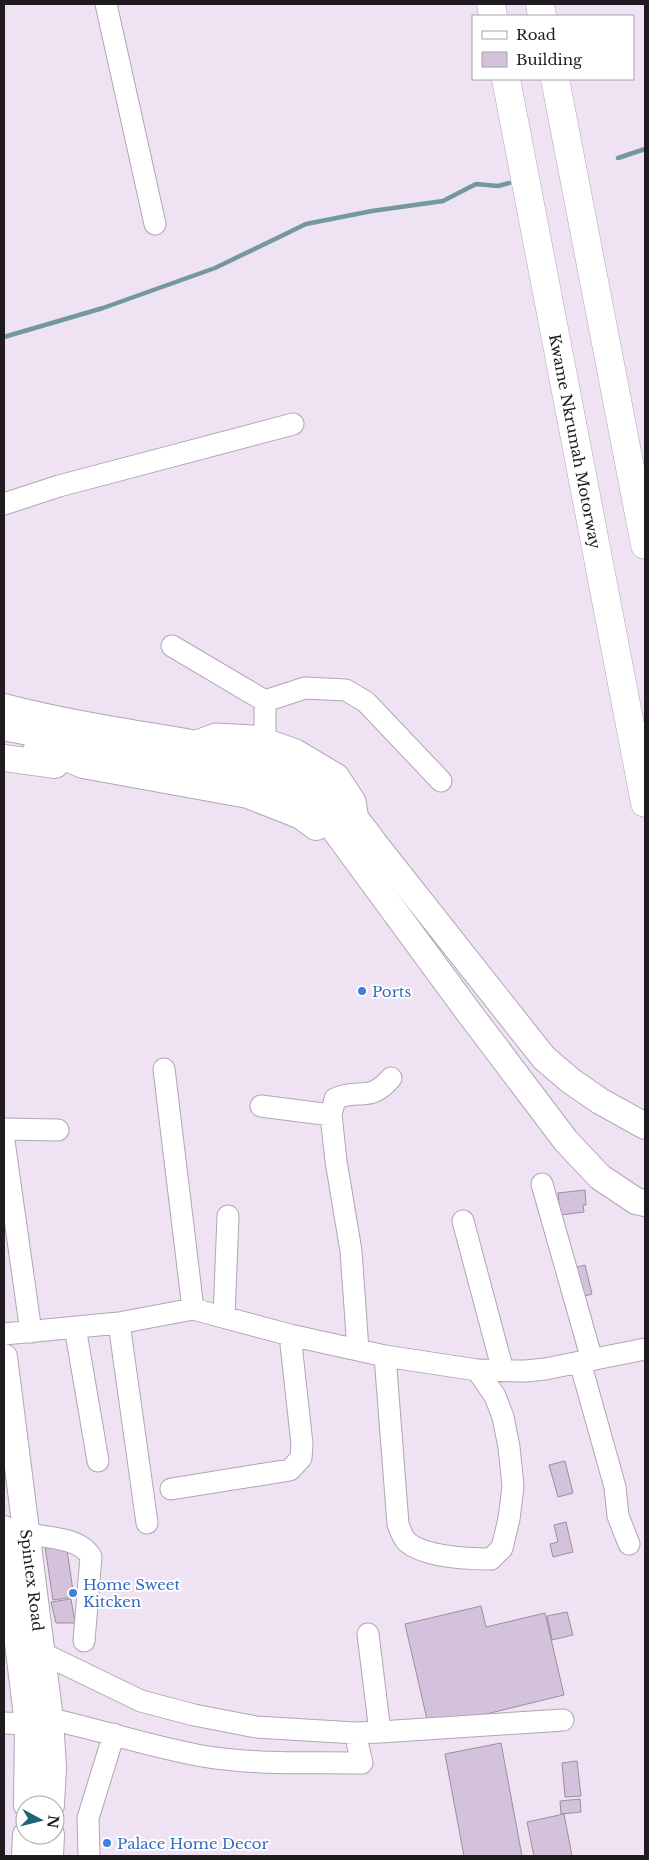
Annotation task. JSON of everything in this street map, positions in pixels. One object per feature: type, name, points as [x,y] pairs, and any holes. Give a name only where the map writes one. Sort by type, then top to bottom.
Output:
[{"type":"highway","name":"Kwame Nkrumah Motorway","points":[[506,80],[645,803]]},
{"type":"highway","points":[[554,80],[645,545]]},
{"type":"main road","points":[[4,707],[42,717],[266,758],[286,765],[313,779],[338,799],[358,820],[426,910],[544,1058],[571,1081],[600,1101],[645,1126]]},
{"type":"main road","points":[[4,727],[236,771],[262,778],[288,789],[310,804],[334,829],[350,854],[566,1141],[586,1164],[614,1188],[645,1203]]},
{"type":"main road","points":[[4,745],[60,755],[83,765]]},
{"type":"main road","points":[[4,758],[59,766],[83,765],[248,795],[301,816],[350,854]]},
{"type":"main road","points":[[424,952],[426,910]]},
{"type":"main road","name":"Spintex Road","points":[[4,1357],[15,1531],[11,1639],[27,1722],[27,1795]]},
{"type":"main road","name":"Spintex Road","points":[[15,1531],[42,1653],[27,1722],[53,1767],[52,1795]]},
{"type":"lane","points":[[106,4],[156,224]]},
{"type":"lane","points":[[4,504],[59,486],[293,424]]},
{"type":"lane","points":[[172,646],[265,701],[305,688],[346,690],[366,702],[441,781]]},
{"type":"lane","points":[[265,701],[265,739]]},
{"type":"lane","points":[[191,743],[216,734],[252,736],[296,750],[338,775],[355,801],[358,820]]},
{"type":"lane","points":[[164,1069],[193,1308]]},
{"type":"lane","points":[[358,1350],[351,1251],[336,1161],[331,1115],[334,1099],[342,1095],[369,1094],[381,1090],[391,1078]]},
{"type":"lane","points":[[261,1106],[331,1115]]},
{"type":"lane","points":[[4,1129],[58,1130]]},
{"type":"lane","points":[[4,1141],[31,1332]]},
{"type":"lane","points":[[542,1184],[615,1487],[618,1516],[629,1544]]},
{"type":"lane","points":[[224,1317],[228,1216]]},
{"type":"lane","points":[[463,1221],[503,1370]]},
{"type":"lane","points":[[4,1334],[119,1323],[193,1308],[290,1335],[385,1356],[477,1370],[545,1369],[645,1349]]},
{"type":"lane","points":[[119,1323],[147,1523]]},
{"type":"lane","points":[[75,1327],[98,1462]]},
{"type":"lane","points":[[171,1489],[290,1470],[301,1458],[302,1444],[290,1335]]},
{"type":"lane","points":[[385,1356],[398,1524],[406,1541],[419,1549],[442,1554],[475,1559],[491,1559],[502,1548],[509,1519],[513,1486],[509,1446],[503,1417],[494,1396],[477,1370]]},
{"type":"lane","points":[[15,1531],[71,1542],[85,1549],[88,1553],[90,1558],[84,1640]]},
{"type":"lane","points":[[368,1634],[380,1732]]},
{"type":"lane","points":[[42,1653],[141,1700],[194,1715],[256,1727],[355,1733],[563,1720]]},
{"type":"lane","points":[[27,1722],[114,1734],[155,1747],[204,1756],[254,1760],[362,1763],[355,1733]]},
{"type":"lane","points":[[89,1856],[88,1818],[114,1734]]},
{"type":"building","points":[[585,1190],[586,1205],[583,1205],[584,1212],[560,1215],[558,1193]]},
{"type":"building","points":[[585,1265],[592,1294],[581,1297],[574,1268]]},
{"type":"building","points":[[565,1461],[573,1493],[558,1497],[549,1465]]},
{"type":"building","points":[[566,1522],[573,1552],[553,1557],[550,1544],[558,1542],[554,1525]]},
{"type":"building","points":[[66,1544],[74,1597],[53,1600],[45,1547]]},
{"type":"building","points":[[71,1599],[75,1623],[56,1623],[51,1602]]},
{"type":"building","points":[[481,1606],[486,1627],[545,1613],[564,1695],[429,1728],[405,1624]]},
{"type":"building","points":[[567,1612],[573,1635],[552,1640],[547,1616]]},
{"type":"building","points":[[501,1743],[522,1856],[464,1856],[445,1754]]},
{"type":"building","points":[[577,1761],[581,1796],[565,1797],[562,1763]]},
{"type":"building","points":[[580,1799],[581,1812],[561,1814],[560,1801]]},
{"type":"building","points":[[564,1814],[572,1856],[534,1856],[527,1822]]},
{"type":"waterway","points":[[618,158],[645,149]]},
{"type":"waterway","points":[[4,337],[103,308],[215,268],[306,224],[372,211],[443,201],[476,184],[498,186],[509,183]]},
{"type":"place","name":"Ports","points":[[362,991]]},
{"type":"place","name":"Home Sweet Kitcken","points":[[73,1593]]},
{"type":"place","name":"Palace Home Decor","points":[[107,1843]]}]
